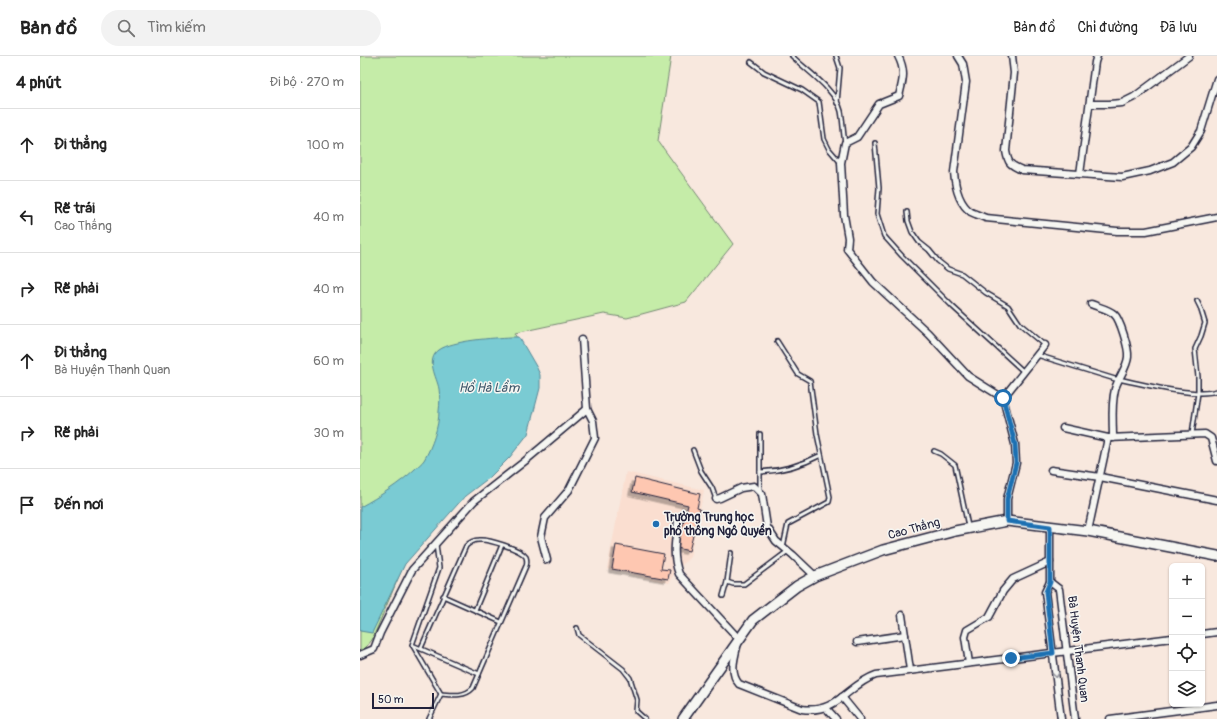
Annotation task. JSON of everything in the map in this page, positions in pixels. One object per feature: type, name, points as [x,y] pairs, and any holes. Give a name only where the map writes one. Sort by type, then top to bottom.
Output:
[{"type":"main road","name":"Cao Thắng","points":[[683,719],[752,620],[814,576],[883,550],[968,528],[1007,521],[1088,531],[1217,556]]},
{"type":"street","points":[[898,56],[903,66],[903,83],[899,96],[879,104],[857,137],[845,143],[841,163],[844,215],[848,238],[847,250],[873,282],[928,333],[968,376],[1003,398],[1015,444],[1016,463],[1007,499],[1007,521]]},
{"type":"street","points":[[958,56],[963,64],[966,82],[954,172],[955,186],[960,199],[970,211],[986,218],[1117,231],[1146,231],[1217,217]]},
{"type":"street","points":[[1012,56],[1014,73],[1006,150],[1007,159],[1012,166],[1022,170],[1122,177],[1150,171],[1173,162],[1190,147],[1201,131],[1217,78]]},
{"type":"street","points":[[1080,174],[1097,56]]},
{"type":"street","points":[[1090,104],[1122,103],[1189,56]]},
{"type":"street","points":[[1088,531],[1100,477],[1111,438],[1113,400],[1118,379],[1128,357],[1128,351],[1117,319],[1112,313],[1091,304]]},
{"type":"street","points":[[547,560],[541,538],[545,518],[569,490],[595,438],[593,421],[587,409],[582,339]]},
{"type":"street","points":[[1003,398],[1045,345]]},
{"type":"street","points":[[360,655],[374,648],[412,570],[474,501],[587,409]]},
{"type":"street","points":[[1063,428],[1111,438],[1205,434],[1210,438],[1217,461]]},
{"type":"street","points":[[1051,470],[1100,477],[1217,500]]},
{"type":"street","points":[[716,498],[720,498],[741,488],[754,486],[762,494],[766,527],[776,541],[814,576]]},
{"type":"street","points":[[678,520],[674,546],[674,561],[679,574],[739,639],[733,670],[734,676],[739,684],[802,709],[814,710],[826,708],[869,678],[876,675],[1169,638]]},
{"type":"street","points":[[1050,527],[1050,582]]},
{"type":"street","points":[[969,663],[965,638],[967,630],[989,617],[1007,585],[1013,579],[1050,562]]},
{"type":"street","name":"Bà Huyện Thanh Quan","points":[[1061,719],[1046,592],[1050,582],[1059,589],[1068,651],[1075,719]]},
{"type":"street","points":[[902,615],[910,670]]},
{"type":"street","points":[[1205,634],[1217,632]]},
{"type":"street","points":[[858,642],[905,635]]},
{"type":"street","points":[[842,697],[860,719]]},
{"type":"street","points":[[1110,719],[1137,717],[1217,705]]},
{"type":"street","points":[[826,708],[836,719]]},
{"type":"lane","points":[[792,56],[820,81],[833,96],[841,110],[845,143]]},
{"type":"lane","points":[[836,56],[840,68],[837,103]]},
{"type":"lane","points":[[751,62],[764,72],[802,90],[819,102],[824,139],[829,149],[841,163]]},
{"type":"lane","points":[[875,143],[879,188],[877,214],[884,236],[953,307],[1024,372]]},
{"type":"lane","points":[[907,212],[908,221],[912,232],[919,242],[929,250],[938,261],[948,269],[962,274],[986,293],[1008,306],[1020,324],[1045,345]]},
{"type":"lane","points":[[1192,434],[1198,393],[1195,349],[1205,322],[1197,301]]},
{"type":"lane","points":[[727,582],[733,584],[744,584],[785,549],[788,524],[829,502],[830,497],[817,434],[810,381],[798,374],[777,341]]},
{"type":"lane","points":[[1037,356],[1114,379],[1198,393],[1211,393],[1217,391]]},
{"type":"lane","points":[[760,434],[760,491]]},
{"type":"lane","points":[[693,450],[701,470],[716,498]]},
{"type":"lane","points":[[934,450],[955,465],[968,528]]},
{"type":"lane","points":[[760,472],[788,468],[821,455]]},
{"type":"lane","points":[[421,648],[442,596],[469,542],[480,539],[502,544],[522,553],[526,557],[526,566],[472,688],[467,693],[457,695],[441,694]]},
{"type":"lane","points":[[436,544],[439,568],[412,645],[441,694]]},
{"type":"lane","points":[[475,610],[502,544]]},
{"type":"lane","points":[[723,596],[727,582],[731,553]]},
{"type":"lane","points":[[442,596],[500,622]]},
{"type":"lane","points":[[576,628],[579,635],[623,669],[630,678],[637,700],[636,711],[645,719]]},
{"type":"lane","points":[[412,645],[479,674]]},
{"type":"lane","points":[[429,719],[441,694]]},
{"type":"shaded area","name":"Trường Trung học phổ thông Ngô Quyền","points":[[626,472],[704,490],[690,557],[675,572],[669,583],[607,569]]},
{"type":"green space","points":[[360,56],[671,56],[658,141],[733,244],[686,302],[627,318],[604,314],[515,333],[536,369],[459,501],[405,562],[372,640],[360,654]]},
{"type":"water","name":"Hồ Hà Lầm","points":[[519,337],[540,375],[540,388],[528,434],[510,457],[490,477],[465,496],[405,564],[372,633],[360,631],[360,507],[402,480],[424,460],[427,455],[439,417],[440,403],[438,384],[432,364],[435,354],[439,350],[454,344],[474,340]]},
{"type":"building","points":[[635,478],[700,494],[697,508],[700,509],[689,551],[677,548],[688,505],[632,492]]},
{"type":"building","points":[[616,545],[664,554],[661,569],[670,570],[668,579],[612,569]]},
{"type":"place","name":"Trường Trung học phổ thông Ngô Quyền","points":[[656,524]]},
{"type":"route","points":[[1003,398],[1010,420],[1015,444],[1016,463],[1007,499],[1007,521],[1050,527],[1050,582],[1046,592],[1053,653],[1011,658]]}]
